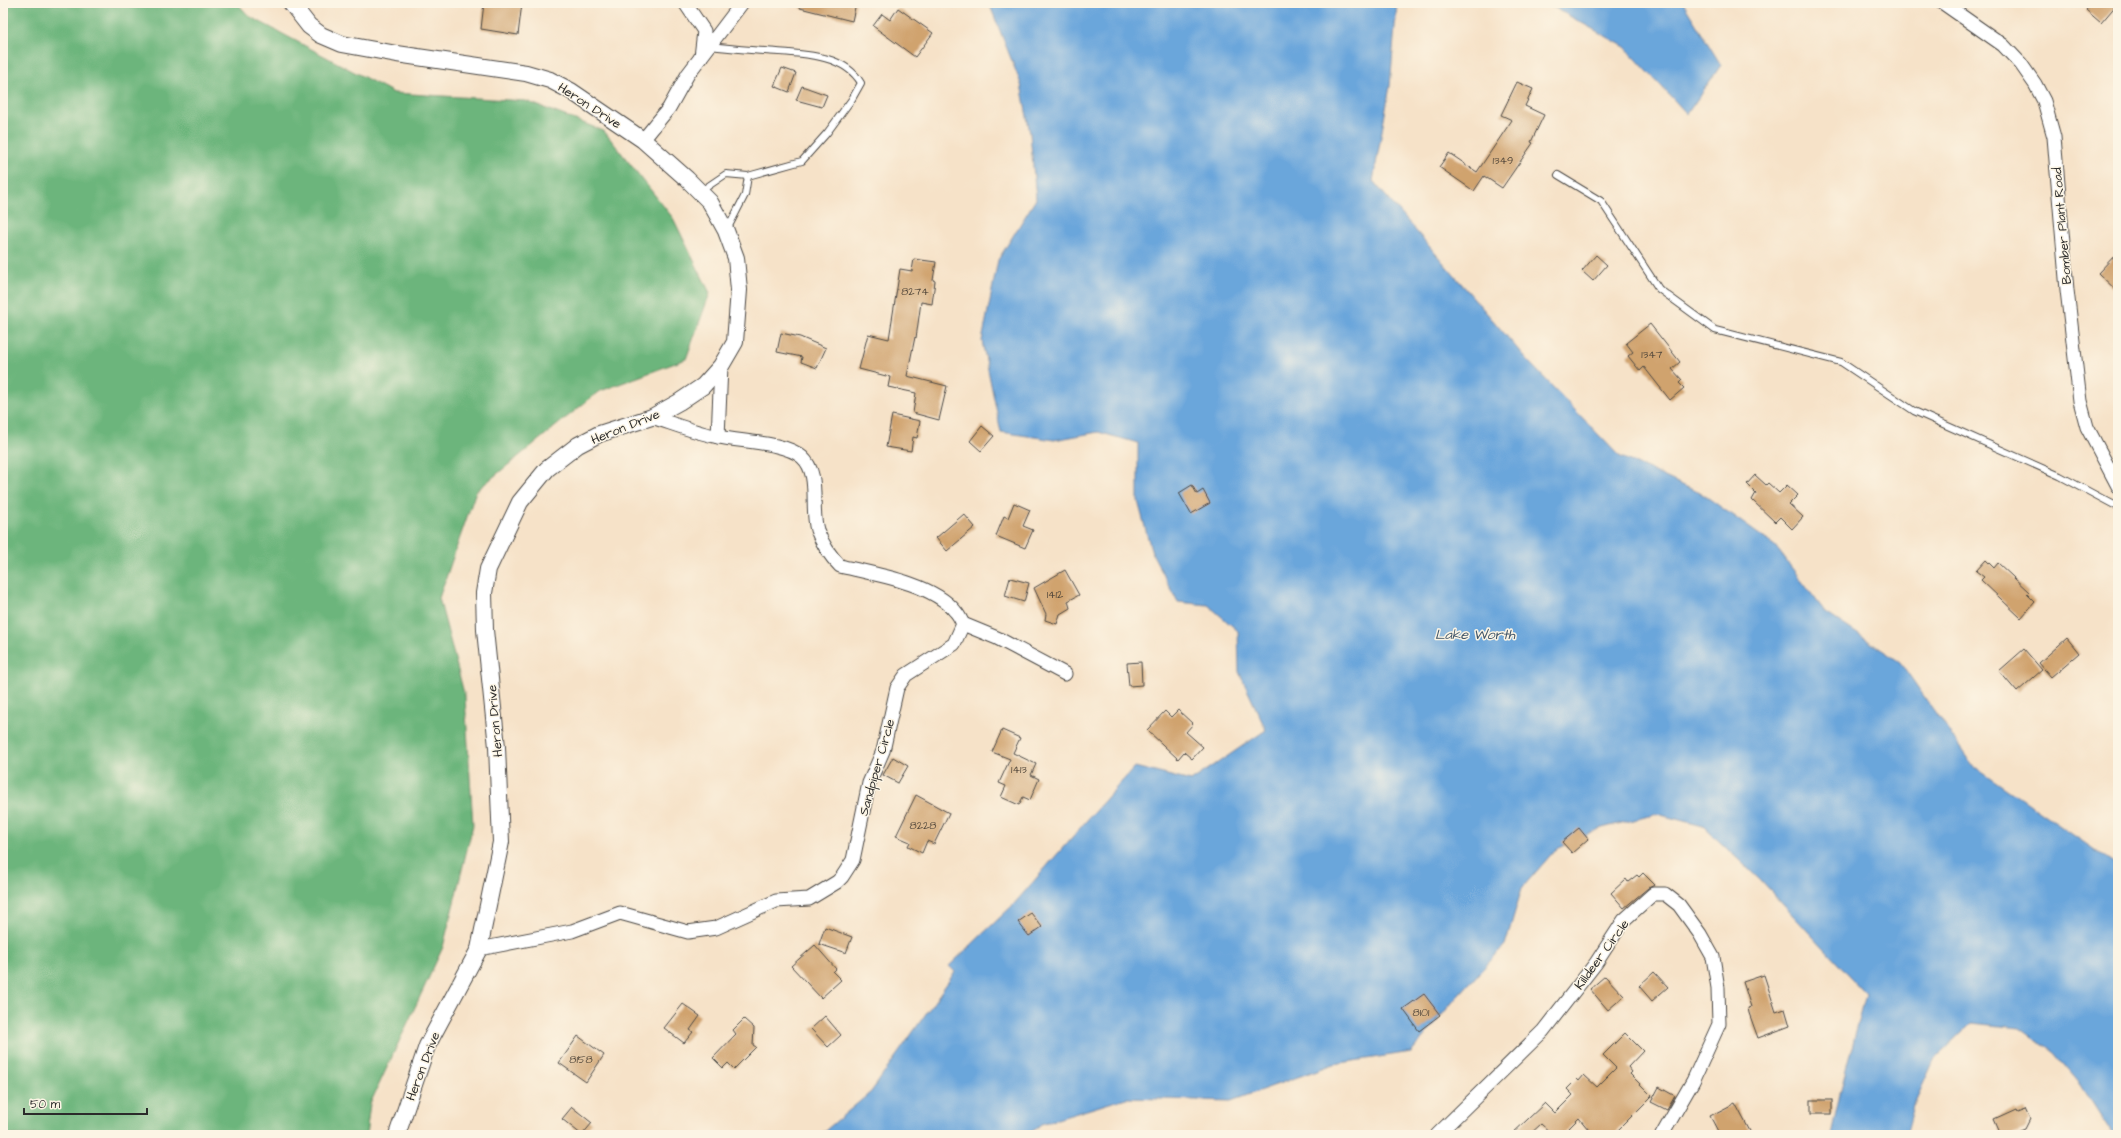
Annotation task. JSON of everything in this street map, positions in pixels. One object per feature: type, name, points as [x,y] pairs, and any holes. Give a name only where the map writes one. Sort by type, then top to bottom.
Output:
[{"type":"street","name":"Heron Drive","points":[[291,3],[309,26],[321,35],[342,44],[397,54],[506,69],[550,80],[571,91],[643,140],[700,191],[710,202],[726,231],[736,258],[739,290],[735,342],[721,366],[703,386],[652,417],[599,434],[578,445],[547,469],[520,502],[488,569],[484,593],[485,630],[497,747],[501,842],[479,949],[427,1046],[397,1135]]},
{"type":"street","points":[[685,3],[704,31],[701,57]]},
{"type":"street","points":[[643,140],[669,108],[688,74],[742,3]]},
{"type":"street","name":"Bomber Plant Road","points":[[1943,3],[2003,46],[2021,64],[2035,84],[2044,101],[2054,137],[2066,290],[2080,401],[2087,428],[2117,483]]},
{"type":"street","points":[[718,437],[721,366]]},
{"type":"street","points":[[652,417],[718,437],[786,448],[802,457],[812,472],[817,529],[825,548],[840,566],[901,580],[937,597],[956,611],[963,624],[997,638],[1065,674]]},
{"type":"street","name":"Sandpiper Circle","points":[[479,949],[572,931],[620,913],[688,932],[716,928],[776,901],[809,899],[837,882],[853,860],[869,783],[883,751],[897,688],[906,675],[954,644],[963,624]]},
{"type":"street","name":"Killdeer Circle","points":[[1437,1135],[1543,1031],[1596,963],[1624,920],[1653,894],[1665,894],[1679,906],[1700,934],[1713,957],[1718,988],[1719,1024],[1693,1081],[1662,1135]]},
{"type":"lane","points":[[700,191],[726,174],[748,176],[802,161],[827,134],[852,99],[861,82],[854,72],[840,64],[819,56],[710,46]]},
{"type":"lane","points":[[1558,175],[1601,201],[1659,289],[1715,330],[1840,362],[1914,411],[2060,476],[2118,508]]},
{"type":"lane","points":[[726,231],[745,195],[748,176]]},
{"type":"green space","points":[[3,3],[237,3],[249,16],[394,93],[526,101],[604,131],[673,218],[710,293],[686,359],[598,392],[476,491],[439,598],[465,697],[473,825],[443,947],[370,1104],[366,1135],[3,1135]]},
{"type":"water","name":"Lake Worth","points":[[989,3],[1397,3],[1390,86],[1373,181],[1528,361],[1619,456],[1704,495],[1775,546],[1826,613],[1900,662],[1972,765],[2118,866],[2118,1135],[2113,1135],[2081,1085],[2054,1053],[2020,1028],[1971,1023],[1935,1058],[1915,1102],[1906,1135],[1831,1135],[1841,1089],[1866,994],[1760,880],[1703,826],[1657,814],[1602,828],[1555,850],[1522,888],[1505,945],[1456,998],[1411,1052],[1334,1064],[1231,1101],[1126,1098],[1041,1124],[1028,1135],[820,1135],[871,1092],[955,972],[949,966],[1013,905],[1135,767],[1191,781],[1266,730],[1239,672],[1238,631],[1208,605],[1178,602],[1152,553],[1138,501],[1138,443],[1098,432],[1054,440],[1001,432],[982,341],[998,260],[1036,199],[1030,133],[1021,84]]},
{"type":"water","points":[[1546,3],[1683,3],[1721,65],[1687,114],[1625,47]]},
{"type":"building","points":[[484,3],[522,3],[518,35],[481,29]]},
{"type":"building","points":[[801,3],[856,3],[852,21],[800,8]]},
{"type":"building","points":[[2092,3],[2118,3],[2101,23],[2086,10]]},
{"type":"building","points":[[898,8],[933,33],[915,57],[873,26],[882,14],[890,20]]},
{"type":"building","points":[[782,68],[796,73],[789,92],[774,86]]},
{"type":"building","points":[[1517,82],[1533,89],[1525,106],[1544,115],[1531,142],[1533,143],[1502,188],[1484,176],[1474,191],[1439,167],[1449,153],[1477,172],[1512,120],[1501,115]]},
{"type":"building","points":[[802,86],[827,95],[822,107],[796,100]]},
{"type":"building","points":[[2118,252],[2118,292],[2098,273]]},
{"type":"building","points":[[1596,255],[1607,265],[1593,281],[1582,271]]},
{"type":"building","points":[[914,259],[936,262],[933,280],[935,281],[932,304],[921,302],[916,338],[915,337],[907,376],[947,386],[939,420],[913,413],[916,393],[888,387],[890,377],[859,369],[868,334],[889,339],[900,269],[912,271]]},
{"type":"building","points":[[1650,324],[1680,362],[1672,369],[1682,380],[1679,383],[1684,388],[1670,400],[1644,367],[1640,371],[1628,356],[1633,352],[1626,343]]},
{"type":"building","points":[[781,333],[800,337],[826,348],[817,368],[801,362],[802,357],[777,352]]},
{"type":"building","points":[[892,415],[920,421],[917,438],[913,437],[911,451],[886,447]]},
{"type":"building","points":[[982,426],[994,436],[981,451],[970,441]]},
{"type":"building","points":[[1755,475],[1766,485],[1768,483],[1779,493],[1787,485],[1798,495],[1789,504],[1803,517],[1792,529],[1780,517],[1775,522],[1752,500],[1756,493],[1747,484]]},
{"type":"building","points":[[1192,485],[1197,494],[1203,490],[1210,503],[1191,514],[1179,493]]},
{"type":"building","points":[[1014,503],[1030,510],[1023,526],[1033,530],[1025,548],[996,536],[1004,516],[1008,518]]},
{"type":"building","points":[[964,514],[975,527],[947,551],[936,538]]},
{"type":"building","points":[[1986,560],[1994,568],[1998,563],[2029,592],[2027,594],[2035,602],[2021,618],[1981,580],[1984,577],[1976,571]]},
{"type":"building","points":[[1065,570],[1079,595],[1068,601],[1070,608],[1060,614],[1057,624],[1045,620],[1046,614],[1034,588]]},
{"type":"building","points":[[1010,578],[1029,583],[1024,602],[1005,596]]},
{"type":"building","points":[[2067,638],[2079,653],[2051,677],[2039,663]]},
{"type":"building","points":[[2024,649],[2042,670],[2017,692],[1999,671]]},
{"type":"building","points":[[1141,662],[1142,685],[1129,686],[1127,663]]},
{"type":"building","points":[[1178,710],[1193,724],[1186,732],[1203,747],[1192,759],[1184,752],[1178,759],[1147,730],[1165,711],[1171,717]]},
{"type":"building","points":[[1002,730],[1020,738],[1013,753],[1036,764],[1031,775],[1039,779],[1030,800],[1023,797],[1019,805],[1001,797],[1006,786],[999,783],[1010,759],[992,752]]},
{"type":"building","points":[[893,757],[908,766],[898,783],[883,775]]},
{"type":"building","points":[[916,795],[949,813],[934,844],[927,841],[922,853],[908,846],[910,842],[896,836]]},
{"type":"building","points":[[1579,828],[1588,839],[1572,853],[1562,842]]},
{"type":"building","points":[[1643,873],[1655,885],[1648,888],[1624,908],[1611,893],[1626,879],[1628,882],[1637,875],[1639,877]]},
{"type":"building","points":[[1031,913],[1042,927],[1029,936],[1018,922]]},
{"type":"building","points":[[825,927],[852,937],[846,953],[819,944]]},
{"type":"building","points":[[815,945],[836,969],[833,972],[841,980],[821,998],[791,966]]},
{"type":"building","points":[[1654,972],[1668,987],[1652,1001],[1639,986]]},
{"type":"building","points":[[1764,975],[1776,1012],[1785,1009],[1790,1026],[1758,1038],[1749,1013],[1748,1008],[1751,1007],[1743,982]]},
{"type":"building","points":[[1605,976],[1624,996],[1608,1010],[1590,989]]},
{"type":"building","points":[[1424,994],[1440,1015],[1419,1031],[1403,1009]]},
{"type":"building","points":[[683,1004],[700,1016],[690,1030],[693,1032],[684,1043],[664,1028]]},
{"type":"building","points":[[825,1016],[841,1035],[828,1047],[811,1029]]},
{"type":"building","points":[[744,1019],[754,1028],[753,1045],[756,1047],[734,1069],[728,1063],[723,1068],[713,1058],[736,1034],[733,1030]]},
{"type":"building","points":[[1625,1033],[1643,1051],[1628,1067],[1632,1072],[1630,1074],[1652,1096],[1618,1130],[1612,1135],[1593,1135],[1579,1118],[1562,1135],[1553,1135],[1541,1124],[1529,1135],[1511,1135],[1545,1103],[1555,1113],[1573,1095],[1567,1089],[1577,1079],[1579,1081],[1584,1075],[1597,1087],[1616,1068],[1603,1055]]},
{"type":"building","points":[[578,1036],[604,1055],[586,1082],[559,1063]]},
{"type":"building","points":[[1659,1087],[1675,1096],[1667,1110],[1651,1102]]},
{"type":"building","points":[[1811,1100],[1832,1100],[1832,1114],[1811,1114]]},
{"type":"building","points":[[1735,1103],[1752,1135],[1720,1135],[1710,1116]]},
{"type":"building","points":[[572,1107],[592,1123],[582,1135],[562,1119]]},
{"type":"building","points":[[2025,1108],[2030,1119],[2025,1129],[2010,1135],[2001,1135],[1994,1119],[2016,1109],[2017,1111]]}]
